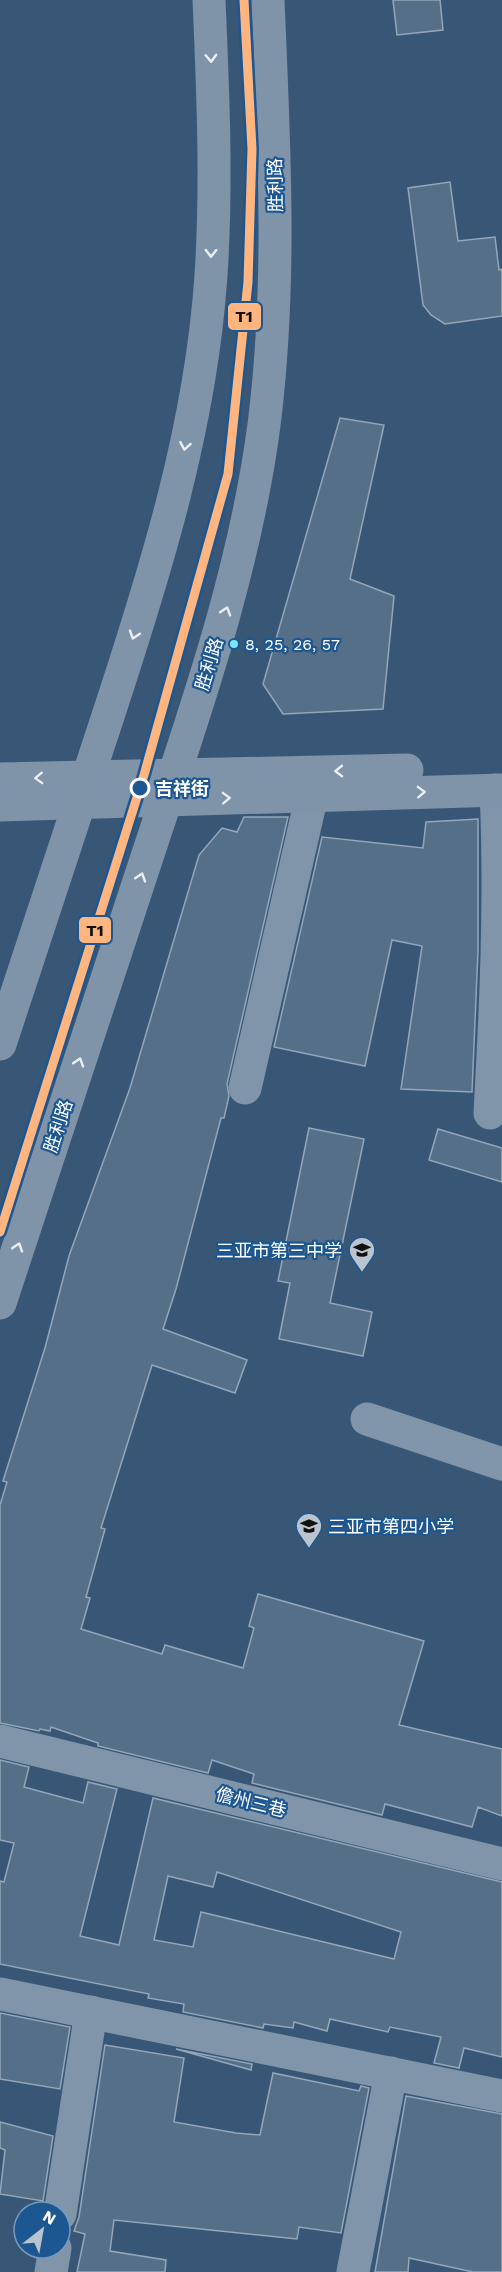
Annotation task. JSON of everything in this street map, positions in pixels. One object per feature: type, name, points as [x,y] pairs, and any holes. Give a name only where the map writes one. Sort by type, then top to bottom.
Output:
[{"type":"main road","points":[[0,1044],[153,579],[179,480],[199,365],[211,276],[213,168],[209,0]]},
{"type":"main road","name":"胜利路","points":[[0,1303],[229,602],[248,521],[264,425],[276,263],[268,0]]},
{"type":"main road","points":[[0,779],[84,790]]},
{"type":"main road","points":[[170,787],[312,795],[500,782]]},
{"type":"main road","points":[[0,805],[84,790],[500,782]]},
{"type":"street","points":[[490,1113],[500,908],[500,782]]},
{"type":"street","points":[[245,1088],[312,795]]},
{"type":"street","points":[[367,1419],[502,1464]]},
{"type":"street","name":"儋州三巷","points":[[0,1741],[502,1864]]},
{"type":"street","points":[[0,1994],[502,2096]]},
{"type":"street","points":[[62,2200],[91,2012]]},
{"type":"street","points":[[353,2272],[391,2073]]},
{"type":"building","points":[[393,0],[440,0],[443,30],[397,35]]},
{"type":"building","points":[[450,182],[458,241],[495,237],[499,270],[502,269],[502,316],[445,324],[431,315],[423,305],[408,188]]},
{"type":"building","points":[[340,418],[384,425],[350,579],[394,596],[383,709],[283,714],[263,684]]},
{"type":"building","points":[[244,817],[288,817],[227,1084],[229,1096],[224,1118],[221,1118],[176,1289],[163,1329],[247,1360],[235,1393],[152,1365],[101,1528],[105,1529],[86,1597],[90,1598],[81,1629],[162,1654],[165,1645],[243,1668],[254,1628],[249,1626],[258,1594],[424,1641],[399,1725],[502,1749],[502,1816],[478,1807],[472,1827],[385,1804],[382,1815],[252,1783],[254,1774],[212,1760],[208,1773],[98,1746],[98,1743],[51,1727],[50,1731],[40,1729],[39,1731],[0,1723],[0,1505],[7,1482],[3,1481],[45,1348],[69,1256],[130,1088],[199,855],[222,828],[237,832]]},
{"type":"building","points":[[478,819],[478,951],[472,1092],[401,1089],[422,946],[392,940],[365,1066],[274,1047],[322,837],[423,848],[426,822]]},
{"type":"building","points":[[309,1128],[364,1139],[330,1303],[372,1312],[363,1356],[279,1339],[290,1283],[278,1281]]},
{"type":"building","points":[[438,1129],[502,1148],[502,1182],[429,1160]]},
{"type":"building","points":[[0,1760],[29,1767],[24,1787],[83,1803],[88,1782],[117,1789],[80,1936],[119,1945],[153,1798],[502,1882],[502,2057],[464,2048],[459,2068],[434,2063],[441,2037],[390,2027],[388,2032],[330,2019],[327,2031],[294,2022],[293,2028],[264,2024],[263,2028],[183,2012],[184,2004],[148,1998],[149,1994],[0,1964],[0,1881],[4,1882],[14,1843],[0,1840]],"holes":[[[217,1872],[401,1932],[394,1959],[201,1912],[193,1947],[154,1940],[168,1876],[213,1887]]]},
{"type":"building","points":[[0,2013],[70,2027],[60,2089],[0,2079]]},
{"type":"building","points":[[105,2045],[184,2058],[174,2122],[236,2133],[260,2135],[273,2073],[359,2091],[361,2086],[369,2088],[341,2233],[299,2227],[297,2239],[114,2220],[110,2251],[166,2260],[165,2272],[77,2272],[85,2234],[74,2231],[79,2217]]},
{"type":"building","points":[[176,2049],[252,2064],[251,2070]]},
{"type":"building","points":[[406,2096],[502,2114],[502,2272],[473,2272],[409,2258],[408,2272],[375,2272]]},
{"type":"building","points":[[0,2122],[53,2136],[43,2200],[0,2194],[5,2150],[0,2148]]},
{"type":"transit line","name":"T1","points":[[0,1232],[144,775],[228,474],[248,282],[252,149],[244,0]]},
{"type":"place","name":"8, 25, 26, 57","points":[[234,644]]},
{"type":"place","name":"吉祥街","points":[[140,788]]},
{"type":"place","name":"三亚市第三中学","points":[[362,1273]]},
{"type":"place","name":"三亚市第四小学","points":[[309,1549]]}]
